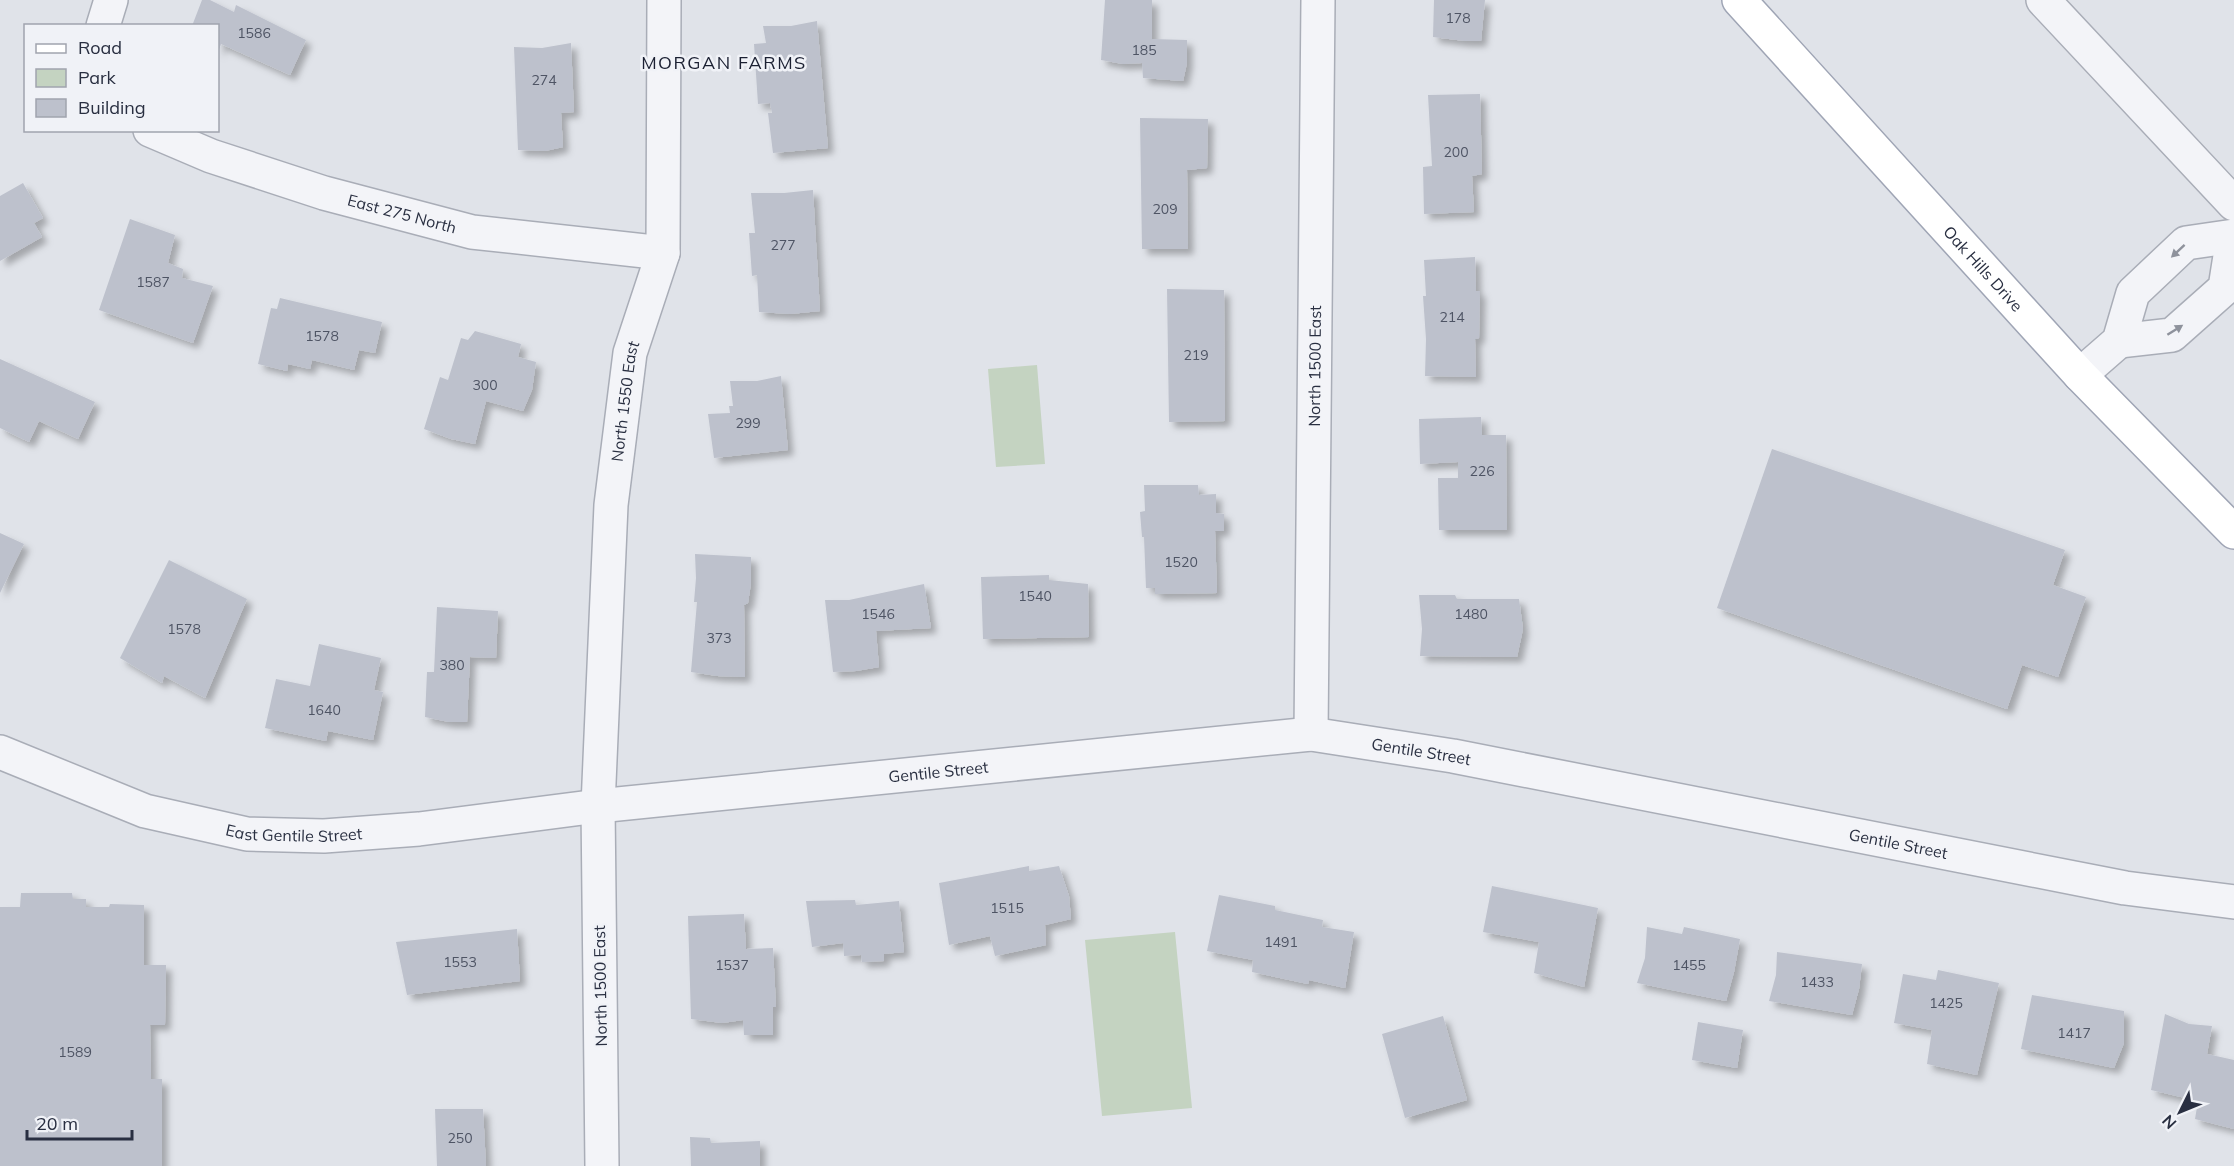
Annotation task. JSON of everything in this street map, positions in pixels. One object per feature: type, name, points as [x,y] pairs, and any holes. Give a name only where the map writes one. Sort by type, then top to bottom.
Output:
[{"type":"main road","name":"Oak Hills Drive","points":[[1738,0],[2080,375],[2226,523],[2234,543]]},
{"type":"street","points":[[104,24],[111,0]]},
{"type":"street","name":"North 1550 East","points":[[598,806],[611,505],[630,353],[663,253],[664,0]]},
{"type":"street","name":"North 1500 East","points":[[1311,734],[1318,0]]},
{"type":"street","points":[[2043,0],[2234,204]]},
{"type":"street","name":"East 275 North","points":[[155,132],[211,156],[324,193],[472,232],[663,253]]},
{"type":"street","points":[[2080,375],[2119,340],[2133,292],[2186,243],[2233,237],[2225,288],[2172,335],[2119,340]]},
{"type":"street","name":"Gentile Street","points":[[598,806],[1311,734],[1453,756],[2125,888],[2234,902]]},
{"type":"street","name":"East Gentile Street","points":[[0,752],[144,811],[247,834],[324,836],[419,829],[598,806]]},
{"type":"street","name":"North 1500 East","points":[[598,806],[602,1166]]},
{"type":"green space","points":[[1037,365],[1045,464],[996,467],[988,369]]},
{"type":"green space","points":[[1175,932],[1192,1108],[1102,1116],[1085,940]]},
{"type":"building","points":[[202,0],[210,0],[234,12],[236,5],[306,40],[290,75],[221,44],[219,50],[219,24],[193,24]]},
{"type":"building","points":[[1105,0],[1152,0],[1152,39],[1187,40],[1187,63],[1183,81],[1143,78],[1142,63],[1123,64],[1101,60]]},
{"type":"building","points":[[1434,0],[1485,0],[1481,41],[1433,37]]},
{"type":"building","points":[[817,21],[828,148],[773,153],[768,113],[772,113],[770,103],[758,104],[754,44],[766,43],[763,26],[791,26]]},
{"type":"building","points":[[571,43],[574,112],[561,113],[563,147],[545,151],[518,150],[514,47],[542,48]]},
{"type":"building","points":[[1480,94],[1482,174],[1472,176],[1474,212],[1424,214],[1423,167],[1432,166],[1428,95]]},
{"type":"building","points":[[1140,118],[1208,119],[1207,168],[1187,170],[1188,249],[1142,249]]},
{"type":"building","points":[[23,183],[43,218],[34,223],[42,237],[0,261],[0,196]]},
{"type":"building","points":[[813,190],[820,311],[790,314],[759,312],[757,275],[752,276],[749,233],[755,233],[751,193]]},
{"type":"building","points":[[130,219],[175,235],[168,263],[183,269],[182,278],[213,286],[193,343],[99,310]]},
{"type":"building","points":[[1475,257],[1476,291],[1480,291],[1479,338],[1475,339],[1476,377],[1425,376],[1424,260]]},
{"type":"building","points":[[1167,289],[1224,290],[1225,421],[1169,422]]},
{"type":"building","points":[[280,298],[382,322],[375,353],[359,350],[354,370],[312,360],[310,369],[288,364],[287,371],[258,364],[271,308],[277,309]]},
{"type":"building","points":[[475,331],[521,344],[518,357],[536,362],[532,390],[523,411],[486,401],[475,444],[451,439],[424,429],[440,377],[448,380],[461,338],[468,340]]},
{"type":"building","points":[[0,359],[95,402],[78,439],[39,421],[29,442],[0,428]]},
{"type":"building","points":[[781,376],[788,450],[714,458],[708,414],[730,413],[729,406],[733,406],[730,381],[757,381]]},
{"type":"building","points":[[1481,417],[1482,435],[1506,435],[1507,530],[1439,530],[1438,478],[1458,478],[1458,462],[1420,464],[1419,419]]},
{"type":"building","points":[[1772,449],[2065,550],[2053,585],[2086,597],[2058,677],[2022,665],[2007,709],[1717,608]]},
{"type":"building","points":[[1144,485],[1198,485],[1199,495],[1216,494],[1216,513],[1224,514],[1224,531],[1215,531],[1217,593],[1155,594],[1155,588],[1146,588],[1144,537],[1142,537],[1140,512],[1145,511]]},
{"type":"building","points":[[0,533],[24,544],[0,593]]},
{"type":"building","points":[[695,554],[751,557],[751,583],[748,603],[744,605],[745,677],[691,672],[697,602],[694,602]]},
{"type":"building","points":[[169,560],[247,599],[205,698],[164,676],[162,683],[120,658]]},
{"type":"building","points":[[1049,575],[1049,580],[1088,584],[1089,637],[983,639],[981,577]]},
{"type":"building","points":[[924,584],[931,628],[876,631],[879,667],[833,672],[825,600],[849,600]]},
{"type":"building","points":[[1419,595],[1455,595],[1457,599],[1519,599],[1523,629],[1517,657],[1420,656],[1422,629]]},
{"type":"building","points":[[437,607],[498,611],[496,658],[470,657],[467,722],[449,722],[425,717],[427,672],[434,672]]},
{"type":"building","points":[[319,644],[381,658],[374,690],[383,692],[373,740],[328,731],[326,741],[265,728],[276,679],[310,686]]},
{"type":"building","points":[[1029,866],[1029,871],[1059,866],[1069,896],[1071,919],[1045,925],[1046,945],[995,956],[990,936],[949,945],[939,883]]},
{"type":"building","points":[[1492,886],[1598,908],[1584,987],[1534,973],[1539,942],[1483,932]]},
{"type":"building","points":[[21,893],[72,893],[73,899],[86,899],[86,907],[109,907],[110,904],[144,905],[144,965],[166,965],[165,1025],[150,1025],[151,1079],[162,1079],[162,1166],[0,1166],[0,907],[20,907]]},
{"type":"building","points":[[1219,895],[1275,906],[1275,910],[1323,920],[1322,927],[1354,932],[1345,988],[1309,980],[1308,984],[1252,972],[1253,960],[1207,951]]},
{"type":"building","points":[[855,900],[856,905],[899,901],[904,952],[884,954],[884,961],[862,962],[861,955],[844,956],[843,943],[812,947],[806,901]]},
{"type":"building","points":[[744,914],[746,949],[773,948],[776,1007],[773,1007],[773,1035],[744,1035],[743,1020],[722,1023],[691,1019],[688,916]]},
{"type":"building","points":[[1647,927],[1682,934],[1684,927],[1740,939],[1726,1001],[1637,983],[1645,958]]},
{"type":"building","points":[[517,929],[520,981],[407,995],[396,942]]},
{"type":"building","points":[[1777,952],[1862,964],[1859,989],[1852,1015],[1769,1001],[1776,975]]},
{"type":"building","points":[[1938,970],[1999,983],[1977,1075],[1927,1064],[1932,1030],[1894,1023],[1903,974],[1936,980]]},
{"type":"building","points":[[2032,995],[2124,1011],[2124,1043],[2114,1068],[2021,1049]]},
{"type":"building","points":[[2165,1014],[2189,1024],[2212,1026],[2207,1054],[2234,1060],[2234,1129],[2195,1119],[2198,1101],[2151,1090]]},
{"type":"building","points":[[1443,1016],[1467,1100],[1405,1118],[1382,1034]]},
{"type":"building","points":[[1698,1022],[1743,1030],[1737,1068],[1692,1060]]},
{"type":"building","points":[[435,1109],[483,1109],[486,1166],[437,1166]]},
{"type":"building","points":[[690,1137],[710,1138],[711,1143],[760,1141],[760,1166],[691,1166]]},
{"type":"district","name":"MORGAN FARMS","points":[[724,63]]}]
